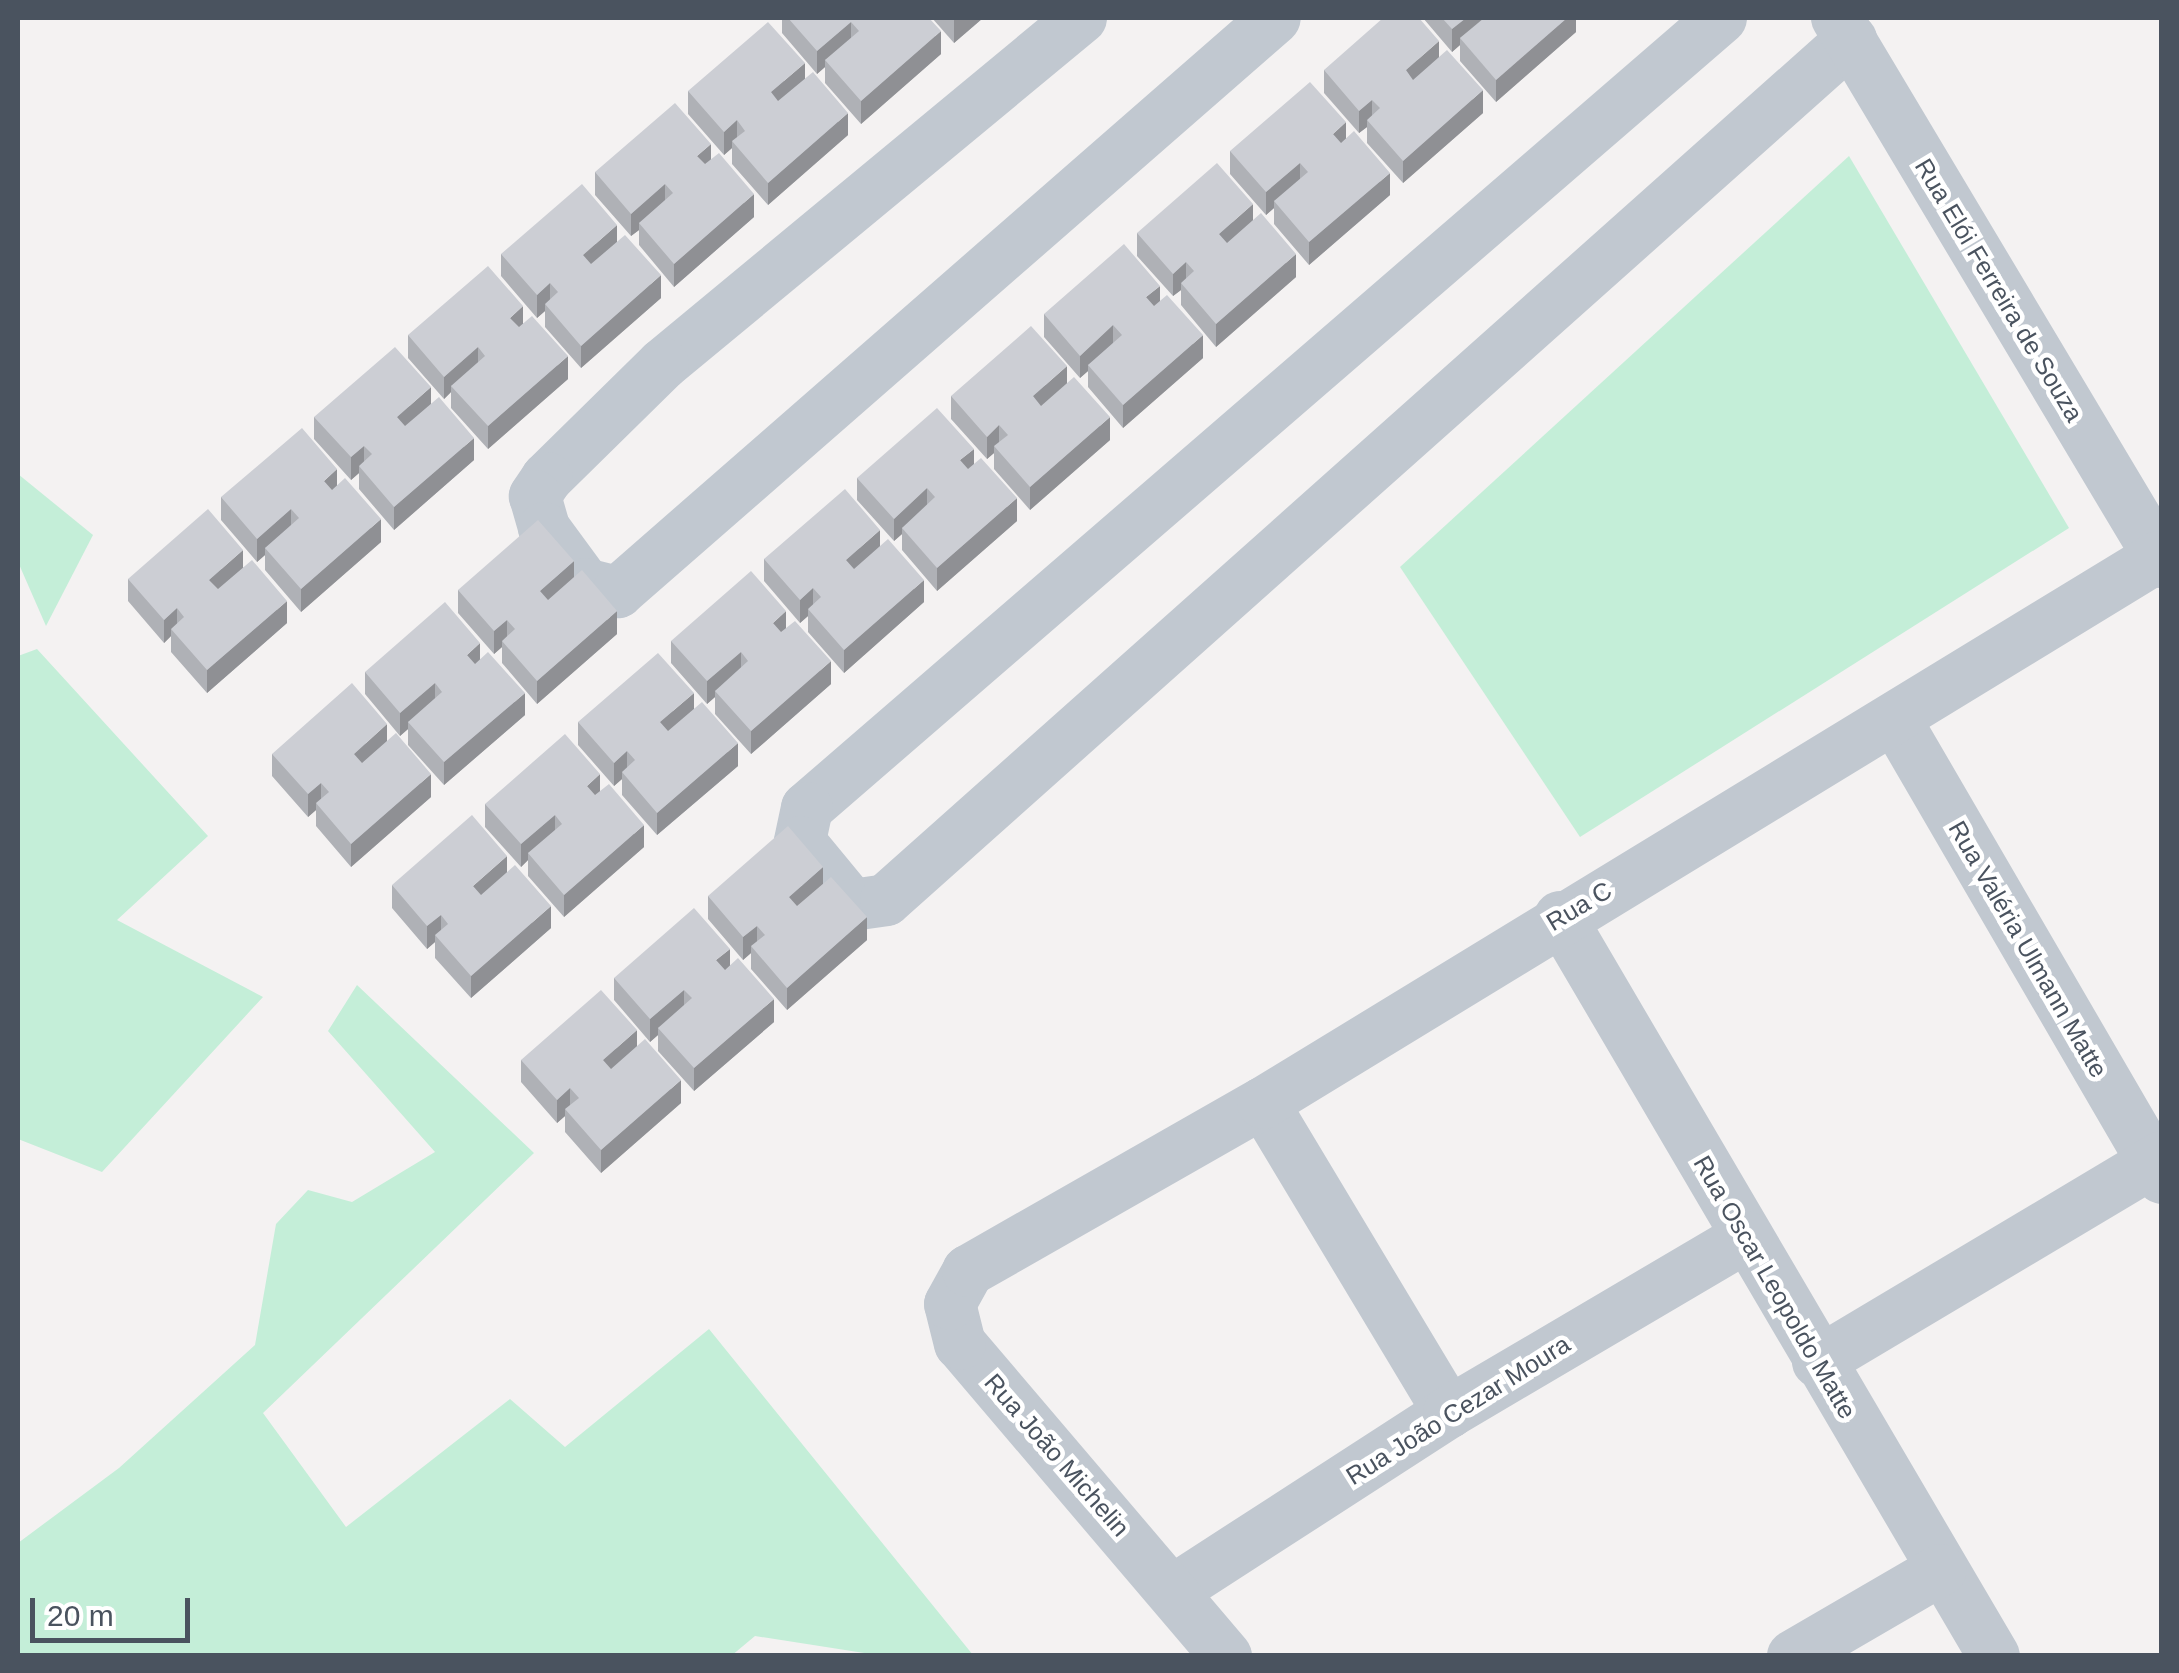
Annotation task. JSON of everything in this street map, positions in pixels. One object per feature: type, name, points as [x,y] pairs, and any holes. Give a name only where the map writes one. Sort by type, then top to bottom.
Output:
[{"type":"street","points":[[1081,18],[662,364],[547,478],[535,496],[544,528],[585,584],[618,592],[1275,18]]},
{"type":"street","points":[[1720,18],[807,808],[800,842],[852,905],[886,900],[1844,29]]},
{"type":"street","name":"Rua Elói Ferreira de Souza","points":[[1844,29],[2160,560]]},
{"type":"street","name":"Rua C","points":[[996,1248],[1263,1103],[1560,917],[2160,560]]},
{"type":"street","name":"Rua Valéria Ulmann Matte","points":[[1896,719],[2158,1166]]},
{"type":"street","name":"Rua Oscar Leopoldo Matte","points":[[1560,917],[1994,1656]]},
{"type":"street","points":[[1263,1103],[1449,1412]]},
{"type":"street","points":[[1818,1362],[2158,1166]]},
{"type":"street","name":"Rua João Cezar Moura","points":[[1174,1590],[1449,1412],[1746,1237]]},
{"type":"street","name":"Rua João Michelin","points":[[996,1248],[968,1271],[950,1304],[960,1344],[1174,1590],[1226,1656]]},
{"type":"street","points":[[1793,1656],[1941,1570]]},
{"type":"green space","points":[[1849,156],[2069,528],[1580,837],[1400,567]]},
{"type":"green space","points":[[18,474],[93,535],[46,626],[18,562]]},
{"type":"green space","points":[[37,649],[208,836],[117,920],[263,997],[102,1172],[18,1139],[18,656]]},
{"type":"green space","points":[[357,985],[534,1153],[263,1413],[346,1527],[510,1399],[565,1447],[709,1329],[973,1655],[877,1655],[755,1636],[731,1656],[18,1655],[18,1543],[119,1468],[255,1345],[276,1224],[308,1190],[352,1202],[435,1152],[328,1031]]},
{"type":"building","points":[[788,18],[929,18],[941,31],[861,101],[825,60],[859,31],[851,22],[817,51]]},
{"type":"building","points":[[1383,18],[1419,18],[1439,41],[1406,70],[1413,80],[1447,50],[1483,90],[1403,161],[1367,120],[1380,108],[1372,100],[1359,111],[1324,70]]},
{"type":"building","points":[[1442,18],[1466,18],[1452,29]]},
{"type":"building","points":[[1484,18],[1567,18],[1496,80],[1460,38]]},
{"type":"building","points":[[768,22],[805,63],[771,92],[778,101],[813,72],[848,113],[768,183],[732,141],[745,131],[737,120],[724,132],[688,91]]},
{"type":"building","points":[[1310,82],[1346,122],[1333,134],[1341,143],[1354,131],[1390,173],[1309,242],[1274,201],[1308,172],[1300,163],[1266,192],[1230,151]]},
{"type":"building","points":[[675,103],[711,144],[697,156],[705,164],[719,153],[754,194],[674,264],[639,223],[673,193],[665,184],[631,214],[595,172]]},
{"type":"building","points":[[1217,163],[1253,204],[1219,234],[1227,243],[1261,213],[1296,254],[1216,324],[1181,283],[1194,271],[1186,262],[1173,274],[1137,233]]},
{"type":"building","points":[[582,184],[617,225],[583,255],[591,264],[625,235],[661,275],[581,346],[545,304],[558,292],[550,283],[537,295],[501,254]]},
{"type":"building","points":[[1124,244],[1160,286],[1146,297],[1154,306],[1167,295],[1203,335],[1123,405],[1088,365],[1122,335],[1113,325],[1080,356],[1044,314]]},
{"type":"building","points":[[488,266],[523,306],[510,318],[519,327],[532,316],[568,356],[488,426],[451,386],[485,356],[478,347],[444,377],[408,335]]},
{"type":"building","points":[[1031,326],[1067,366],[1033,396],[1041,406],[1074,377],[1110,417],[1030,487],[994,446],[1008,435],[999,425],[987,437],[951,396]]},
{"type":"building","points":[[395,347],[431,387],[397,417],[405,426],[439,397],[474,438],[394,507],[359,466],[372,454],[364,446],[351,457],[314,417]]},
{"type":"building","points":[[937,408],[974,449],[960,460],[968,469],[981,458],[1017,498],[937,568],[902,528],[935,497],[927,488],[894,519],[857,478]]},
{"type":"building","points":[[302,428],[337,469],[324,481],[332,490],[345,478],[381,519],[301,589],[265,548],[299,518],[291,509],[257,539],[221,497]]},
{"type":"building","points":[[845,489],[880,530],[846,560],[854,569],[888,539],[924,580],[844,650],[808,609],[821,597],[813,588],[800,600],[764,559]]},
{"type":"building","points":[[208,509],[243,550],[209,580],[218,589],[252,560],[287,601],[207,670],[171,629],[184,617],[177,608],[164,620],[128,579]]},
{"type":"building","points":[[538,520],[574,561],[540,591],[548,600],[582,570],[617,611],[537,681],[502,641],[515,629],[507,620],[494,631],[458,590]]},
{"type":"building","points":[[751,571],[786,611],[773,623],[781,632],[795,621],[831,661],[751,731],[715,691],[748,661],[741,652],[707,681],[671,641]]},
{"type":"building","points":[[445,602],[480,643],[467,655],[475,664],[488,652],[525,693],[444,762],[408,722],[442,692],[435,683],[400,713],[365,672]]},
{"type":"building","points":[[658,653],[694,693],[660,722],[668,731],[702,702],[738,743],[657,813],[622,772],[635,760],[627,751],[614,763],[578,722]]},
{"type":"building","points":[[352,683],[387,724],[354,754],[362,763],[396,733],[431,774],[351,844],[316,803],[329,792],[321,783],[308,794],[272,754]]},
{"type":"building","points":[[565,734],[600,774],[587,786],[595,795],[609,784],[644,825],[564,895],[528,853],[562,824],[555,815],[521,844],[485,804]]},
{"type":"building","points":[[472,815],[507,856],[473,886],[481,895],[515,865],[551,906],[471,976],[435,935],[448,924],[441,915],[427,926],[392,885]]},
{"type":"building","points":[[788,826],[823,867],[789,897],[797,906],[831,877],[867,917],[787,988],[751,946],[765,935],[757,926],[743,937],[708,896]]},
{"type":"building","points":[[694,908],[730,949],[716,960],[725,970],[738,958],[774,999],[694,1068],[658,1028],[692,998],[684,990],[650,1019],[614,978]]},
{"type":"building","points":[[601,990],[637,1030],[603,1060],[611,1069],[645,1039],[681,1080],[601,1150],[565,1109],[579,1098],[570,1088],[557,1100],[521,1060]]}]
